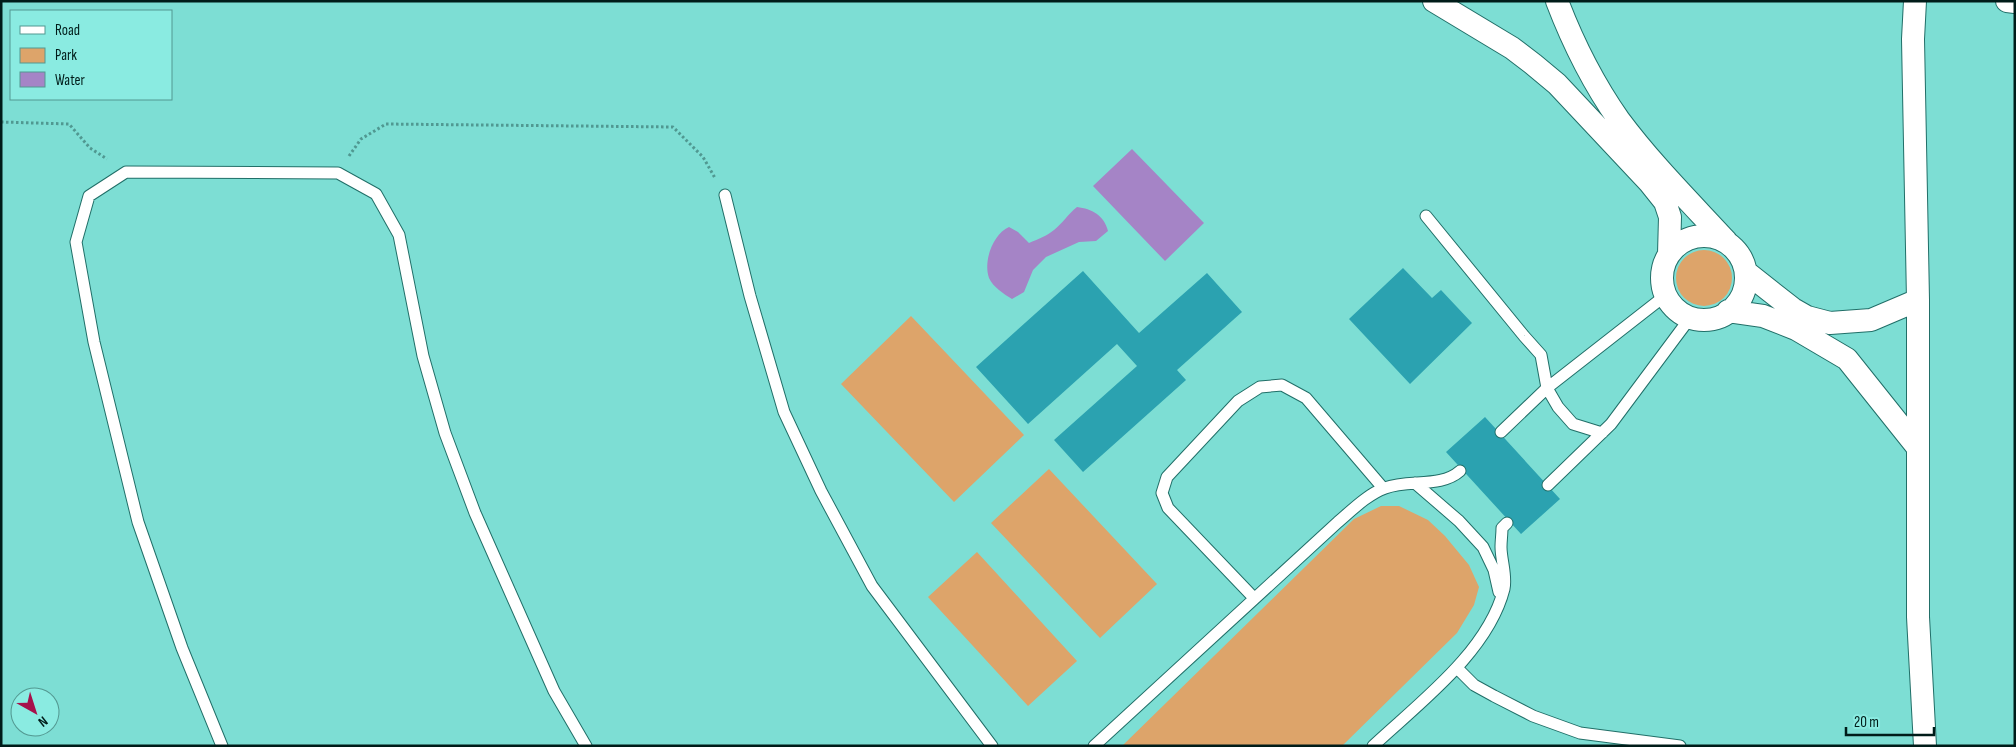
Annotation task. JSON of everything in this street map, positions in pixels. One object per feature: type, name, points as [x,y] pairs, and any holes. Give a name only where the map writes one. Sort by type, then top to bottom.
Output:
[{"type":"street","points":[[1434,1],[1512,48],[1557,84],[1649,182],[1665,202],[1670,216],[1669,254]]},
{"type":"street","points":[[1557,1],[1570,36],[1597,87],[1620,122],[1726,241],[1739,253],[1746,272],[1745,290],[1736,306],[1719,318],[1710,320],[1690,318],[1674,308],[1662,284],[1662,269],[1669,254],[1678,245],[1691,238],[1708,236],[1726,241]]},
{"type":"street","points":[[1915,1],[1913,39],[1918,300],[1918,617],[1925,746]]},
{"type":"street","points":[[2007,1],[2015,2]]},
{"type":"street","points":[[1746,272],[1793,309],[1807,317],[1830,323],[1871,320],[1918,300]]},
{"type":"street","points":[[1728,311],[1763,316],[1796,329],[1847,359],[1918,448]]},
{"type":"lane","points":[[222,746],[182,648],[138,522],[94,342],[76,242],[89,196],[126,172],[338,173],[376,194],[399,235],[423,356],[445,433],[475,513],[554,691],[586,746]]},
{"type":"lane","points":[[724,195],[750,296],[784,412],[820,491],[872,586],[992,746]]},
{"type":"lane","points":[[1426,216],[1524,336],[1542,355],[1547,388],[1558,407],[1573,424],[1602,433]]},
{"type":"lane","points":[[1501,432],[1547,388],[1666,295]]},
{"type":"lane","points":[[1548,485],[1602,433],[1633,398],[1690,318]]},
{"type":"lane","points":[[1254,598],[1168,508],[1162,493],[1167,476],[1238,401],[1260,387],[1282,385],[1306,398],[1383,488]]},
{"type":"lane","points":[[1094,746],[1254,598],[1338,522],[1369,497],[1383,488],[1399,484],[1439,481],[1454,476],[1460,471]]},
{"type":"lane","points":[[1415,483],[1458,521],[1483,547],[1494,570],[1501,599]]},
{"type":"lane","points":[[1373,746],[1457,668],[1483,636],[1497,610],[1505,587],[1501,548],[1502,528],[1507,523]]},
{"type":"lane","points":[[1457,668],[1474,684],[1494,696],[1533,716],[1580,733],[1680,746]]},
{"type":"path","points":[[1,122],[70,124],[90,148],[126,172]]},
{"type":"path","points":[[338,173],[361,139],[386,124],[673,127],[703,157],[724,195]]},
{"type":"green space","points":[[1704,250],[1715,252],[1724,258],[1730,267],[1732,278],[1730,289],[1724,298],[1715,304],[1704,306],[1693,304],[1684,298],[1678,289],[1676,278],[1678,267],[1684,258],[1693,252]]},
{"type":"green space","points":[[911,316],[1024,435],[954,502],[841,384]]},
{"type":"green space","points":[[1049,469],[1157,584],[1100,638],[991,523]]},
{"type":"green space","points":[[1381,506],[1399,506],[1428,520],[1445,536],[1469,565],[1479,587],[1474,605],[1457,633],[1342,746],[1122,746],[1354,519]]},
{"type":"green space","points":[[977,552],[1077,661],[1028,706],[928,597]]},
{"type":"water","points":[[1132,149],[1204,223],[1165,261],[1093,186]]},
{"type":"water","points":[[1077,207],[1088,209],[1097,214],[1104,221],[1108,231],[1096,241],[1079,242],[1046,257],[1033,270],[1024,292],[1012,299],[1002,293],[991,281],[987,271],[988,256],[998,236],[1009,227],[1018,232],[1029,243],[1051,232]]},
{"type":"building","points":[[1403,268],[1432,298],[1441,290],[1472,323],[1410,384],[1349,319]]},
{"type":"building","points":[[1083,271],[1139,333],[1207,273],[1242,312],[1177,370],[1186,380],[1083,472],[1054,440],[1137,366],[1117,344],[1028,424],[976,367]]},
{"type":"building","points":[[1485,417],[1560,499],[1521,534],[1446,452]]}]
